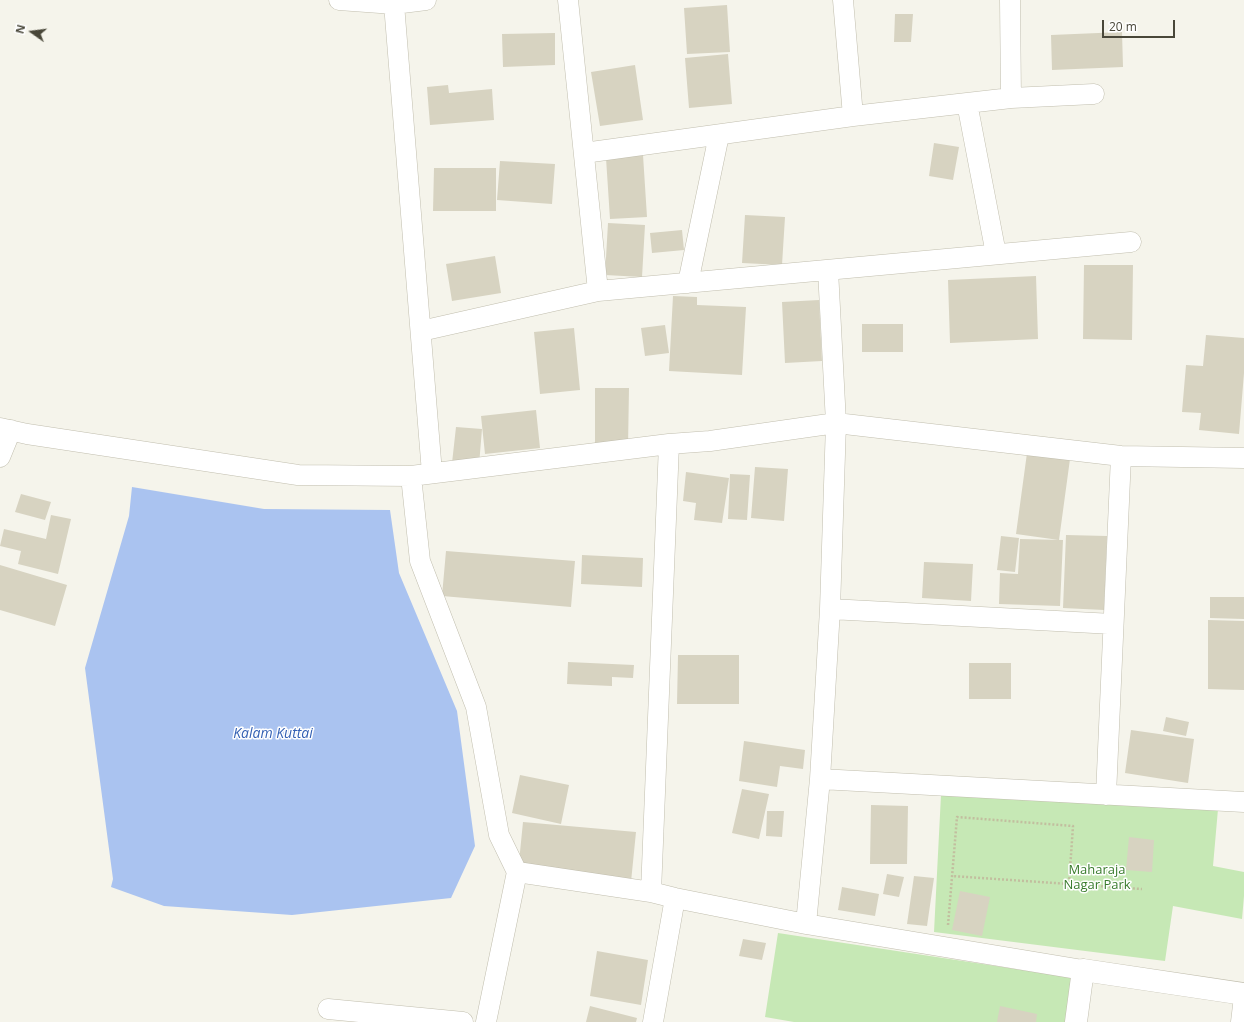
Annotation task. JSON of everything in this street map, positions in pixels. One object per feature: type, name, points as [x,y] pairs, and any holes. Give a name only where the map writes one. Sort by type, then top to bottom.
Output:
[{"type":"street","points":[[339,0],[394,4],[426,0]]},
{"type":"street","points":[[568,0],[598,291]]},
{"type":"street","points":[[843,0],[853,116]]},
{"type":"street","points":[[1010,0],[1011,98]]},
{"type":"street","points":[[394,4],[432,473]]},
{"type":"street","points":[[584,153],[853,116],[1011,98],[1094,94]]},
{"type":"street","points":[[967,103],[996,254]]},
{"type":"street","points":[[688,283],[719,134]]},
{"type":"street","points":[[420,331],[598,291],[1131,242]]},
{"type":"street","points":[[806,924],[820,779],[830,609],[836,423],[828,270]]},
{"type":"street","points":[[0,457],[6,429],[27,434],[298,475],[412,476],[669,444],[710,441],[836,423],[1121,456],[1244,458]]},
{"type":"street","points":[[651,892],[669,444]]},
{"type":"street","points":[[1106,795],[1121,456]]},
{"type":"street","points":[[412,476],[420,561],[476,707],[499,835],[517,872],[486,1022]]},
{"type":"street","points":[[830,609],[1114,624]]},
{"type":"street","points":[[820,779],[1244,802]]},
{"type":"street","points":[[517,872],[651,892],[806,924],[1244,996],[1241,1022]]},
{"type":"street","points":[[653,1022],[675,898]]},
{"type":"street","points":[[1076,1022],[1083,970]]},
{"type":"street","points":[[328,1009],[464,1022]]},
{"type":"path","points":[[946,947],[957,817],[1073,826],[1069,884]]},
{"type":"path","points":[[952,876],[1142,889]]},
{"type":"green space","name":"Maharaja Nagar Park","points":[[941,795],[1218,809],[1213,866],[1244,872],[1242,919],[1173,906],[1165,961],[934,932]]},
{"type":"green space","points":[[778,933],[1075,978],[1069,1022],[794,1022],[765,1017]]},
{"type":"water","name":"Kalam Kuttai","points":[[132,487],[264,509],[390,510],[399,573],[457,711],[475,846],[451,898],[292,915],[164,906],[111,887],[113,879],[85,668],[129,516]]},
{"type":"building","points":[[727,5],[730,52],[687,54],[684,8]]},
{"type":"building","points":[[895,14],[913,14],[911,42],[894,42]]},
{"type":"building","points":[[1122,32],[1123,67],[1052,70],[1051,35]]},
{"type":"building","points":[[555,33],[555,65],[503,67],[502,34]]},
{"type":"building","points":[[728,54],[732,104],[689,108],[685,58]]},
{"type":"building","points":[[635,65],[643,120],[600,126],[591,72]]},
{"type":"building","points":[[448,85],[449,93],[492,89],[494,120],[430,125],[427,87]]},
{"type":"building","points":[[934,143],[959,147],[953,180],[929,176]]},
{"type":"building","points":[[643,155],[647,217],[610,219],[606,158]]},
{"type":"building","points":[[500,161],[555,164],[552,204],[497,200]]},
{"type":"building","points":[[434,168],[496,168],[496,211],[433,211]]},
{"type":"building","points":[[745,215],[785,217],[782,265],[742,263]]},
{"type":"building","points":[[608,223],[645,225],[642,277],[605,275]]},
{"type":"building","points":[[682,230],[684,250],[652,253],[650,233]]},
{"type":"building","points":[[495,256],[501,293],[452,301],[446,264]]},
{"type":"building","points":[[1084,265],[1133,265],[1132,340],[1083,339]]},
{"type":"building","points":[[1036,276],[1038,339],[950,343],[948,280]]},
{"type":"building","points":[[673,296],[697,297],[697,305],[746,307],[742,375],[669,371]]},
{"type":"building","points":[[819,300],[822,361],[785,363],[782,302]]},
{"type":"building","points":[[862,324],[903,324],[903,352],[862,352]]},
{"type":"building","points":[[665,325],[669,353],[645,356],[641,328]]},
{"type":"building","points":[[574,328],[580,390],[540,394],[534,332]]},
{"type":"building","points":[[1206,335],[1244,338],[1244,373],[1239,434],[1199,430],[1201,413],[1182,412],[1186,365],[1203,366]]},
{"type":"building","points":[[595,388],[629,388],[628,447],[595,447]]},
{"type":"building","points":[[536,410],[540,448],[485,454],[481,416]]},
{"type":"building","points":[[456,427],[482,429],[479,465],[452,463]]},
{"type":"building","points":[[1027,453],[1070,459],[1059,540],[1016,534]]},
{"type":"building","points":[[755,467],[788,469],[784,521],[751,518]]},
{"type":"building","points":[[686,472],[729,478],[722,523],[694,520],[696,503],[683,501]]},
{"type":"building","points":[[730,474],[750,475],[747,520],[728,519]]},
{"type":"building","points":[[21,494],[51,502],[45,520],[15,512]]},
{"type":"building","points":[[51,515],[71,519],[58,574],[18,564],[21,551],[0,546],[4,529],[46,539]]},
{"type":"building","points":[[1066,535],[1107,536],[1104,610],[1063,608]]},
{"type":"building","points":[[1001,536],[1019,538],[1015,572],[997,570]]},
{"type":"building","points":[[1020,539],[1063,540],[1060,606],[999,604],[1000,573],[1018,574]]},
{"type":"building","points":[[446,551],[575,561],[571,607],[442,596]]},
{"type":"building","points":[[582,555],[643,558],[642,587],[581,584]]},
{"type":"building","points":[[924,562],[973,564],[971,601],[922,598]]},
{"type":"building","points":[[0,565],[67,585],[55,626],[0,610]]},
{"type":"building","points":[[1210,597],[1244,597],[1244,619],[1210,618]]},
{"type":"building","points":[[1208,620],[1244,621],[1244,690],[1208,689]]},
{"type":"building","points":[[678,655],[739,655],[739,704],[677,704]]},
{"type":"building","points":[[568,662],[634,665],[633,678],[612,677],[612,686],[567,684]]},
{"type":"building","points":[[969,663],[1011,663],[1011,699],[969,699]]},
{"type":"building","points":[[1166,717],[1189,722],[1186,736],[1163,731]]},
{"type":"building","points":[[1131,730],[1194,739],[1188,783],[1125,773]]},
{"type":"building","points":[[744,741],[805,750],[803,769],[780,766],[777,787],[739,781]]},
{"type":"building","points":[[520,775],[569,785],[561,824],[512,813]]},
{"type":"building","points":[[742,789],[769,794],[759,839],[732,833]]},
{"type":"building","points":[[871,805],[908,806],[907,864],[870,864]]},
{"type":"building","points":[[767,811],[784,811],[782,837],[766,836]]},
{"type":"building","points":[[523,822],[636,832],[631,882],[518,872]]},
{"type":"building","points":[[1129,837],[1154,840],[1152,872],[1126,870]]},
{"type":"building","points":[[887,874],[904,877],[899,897],[883,894]]},
{"type":"building","points":[[914,876],[934,878],[927,926],[907,924]]},
{"type":"building","points":[[842,887],[879,894],[875,916],[838,910]]},
{"type":"building","points":[[960,891],[990,897],[982,936],[952,930]]},
{"type":"building","points":[[743,939],[766,943],[762,960],[739,956]]},
{"type":"building","points":[[597,951],[648,960],[641,1005],[590,996]]},
{"type":"building","points":[[590,1006],[637,1018],[636,1022],[586,1022]]},
{"type":"building","points":[[1000,1006],[1037,1014],[1036,1022],[997,1022]]}]
